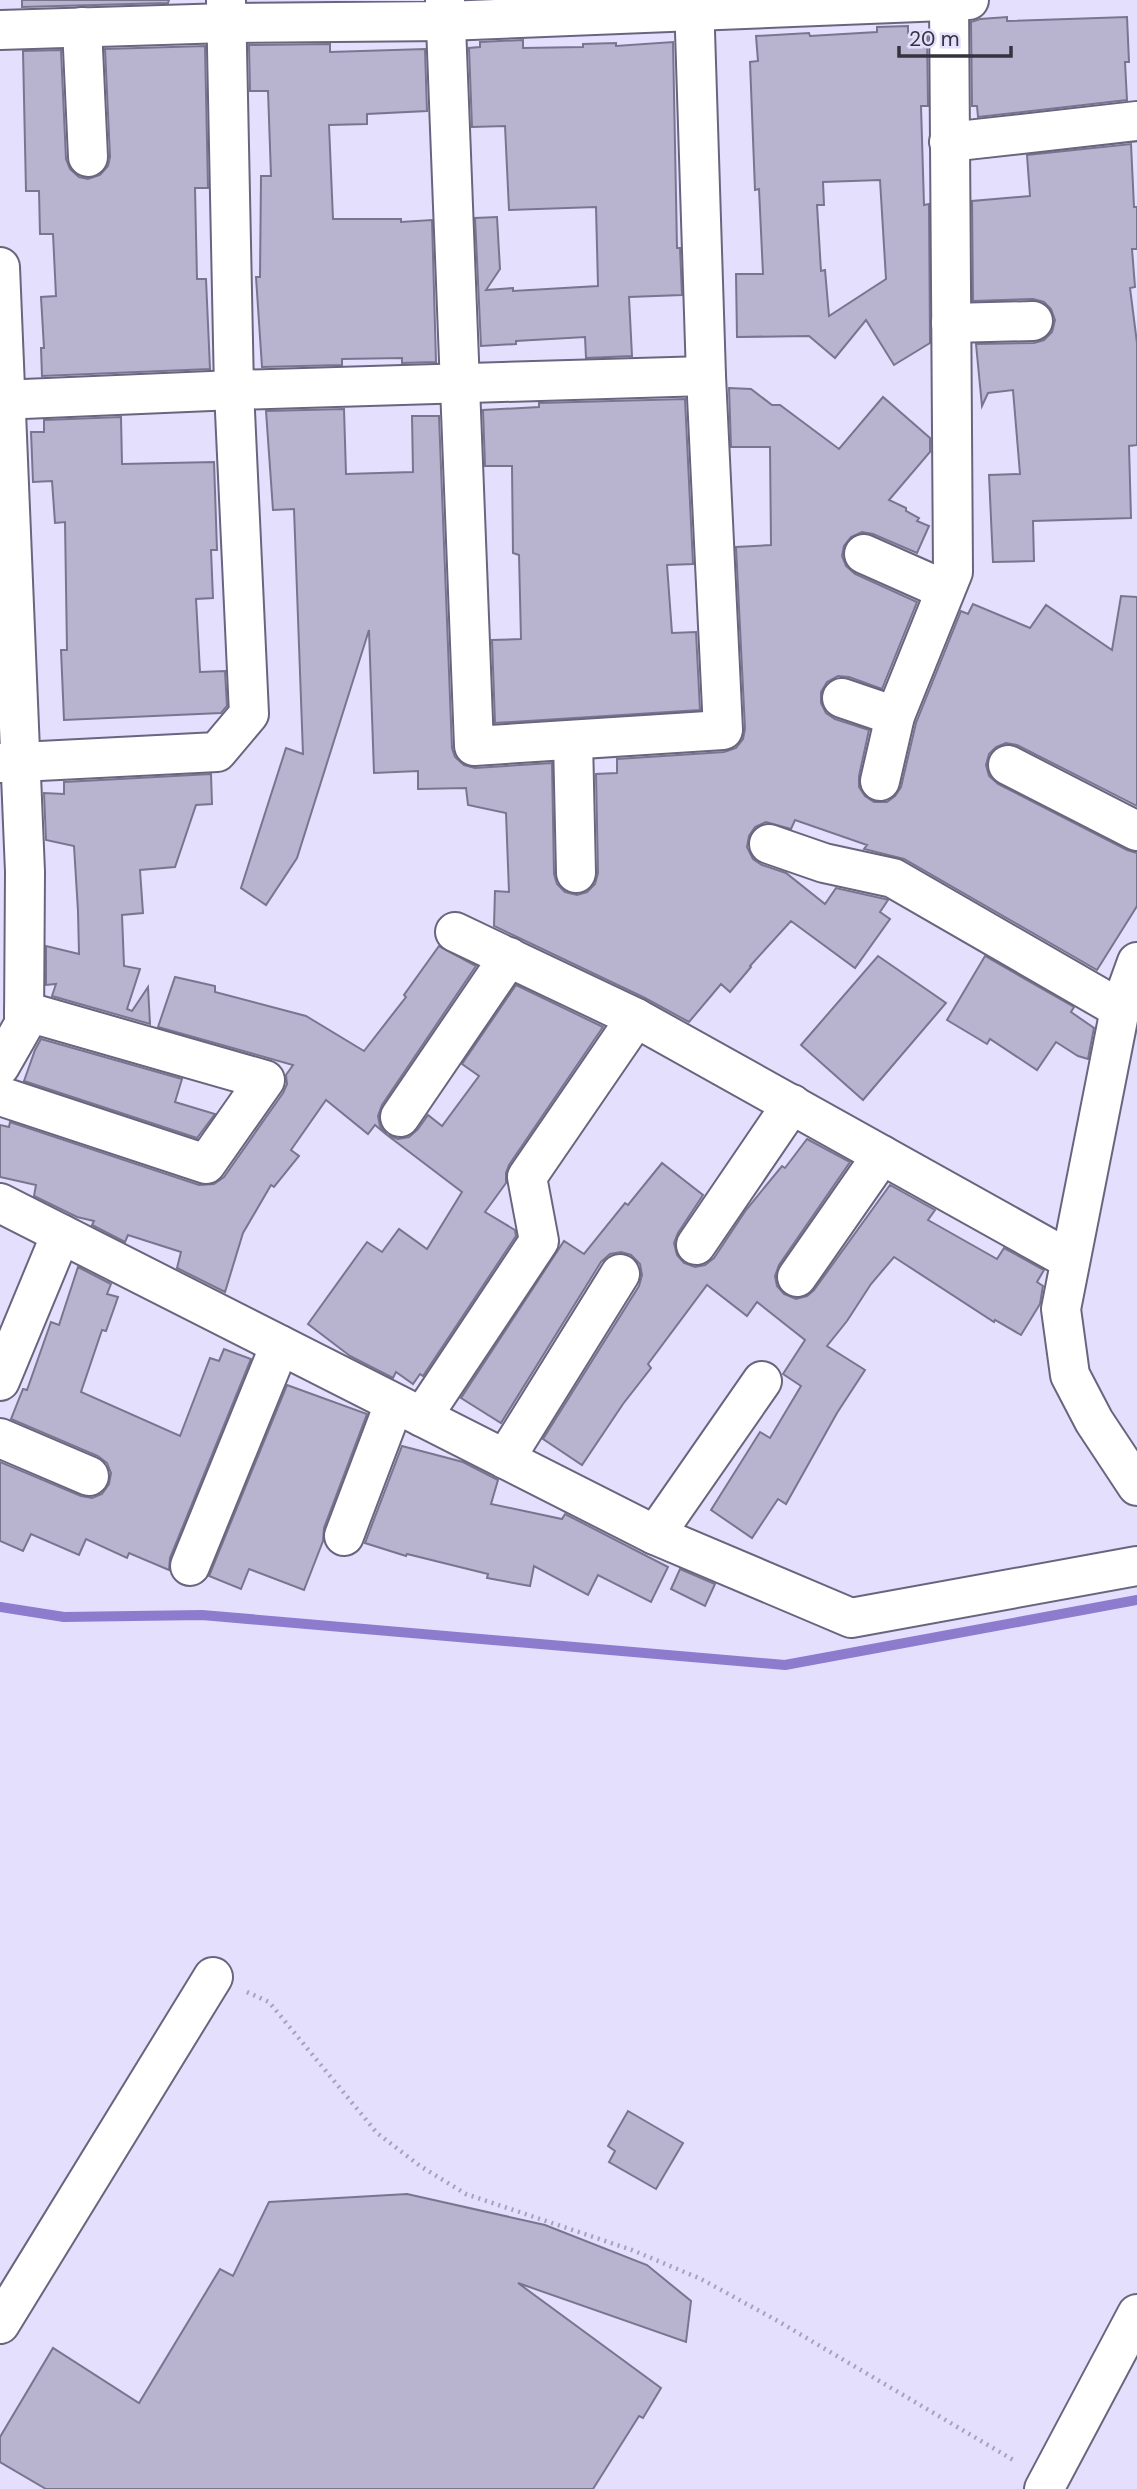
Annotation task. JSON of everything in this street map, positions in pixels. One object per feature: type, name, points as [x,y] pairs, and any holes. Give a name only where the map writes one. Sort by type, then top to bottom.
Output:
[{"type":"street","points":[[0,30],[82,27],[226,12],[446,11],[955,1],[950,142],[953,572],[895,716],[880,781]]},
{"type":"street","points":[[446,11],[474,746],[723,730],[706,376],[695,6]]},
{"type":"street","points":[[10,763],[216,752],[248,714],[234,390],[226,12]]},
{"type":"street","points":[[82,27],[88,157]]},
{"type":"street","points":[[950,142],[1137,121]]},
{"type":"street","points":[[0,267],[10,763],[25,872],[24,1024],[0,1066]]},
{"type":"street","points":[[951,324],[1033,321]]},
{"type":"street","points":[[3,400],[234,390],[706,376]]},
{"type":"street","points":[[864,554],[945,590]]},
{"type":"street","points":[[842,698],[895,716]]},
{"type":"street","points":[[573,740],[576,873]]},
{"type":"street","points":[[1008,765],[1137,831]]},
{"type":"street","points":[[769,844],[824,863],[893,878],[1120,1009]]},
{"type":"street","points":[[455,932],[636,1018],[1070,1260]]},
{"type":"street","points":[[400,1117],[509,957]]},
{"type":"street","points":[[1132,1465],[1094,1421],[1070,1375],[1060,1308],[1120,1009],[1137,962]]},
{"type":"street","points":[[0,1096],[206,1164],[265,1080],[24,1010]]},
{"type":"street","points":[[344,1536],[408,1410],[539,1241],[527,1177],[636,1018]]},
{"type":"street","points":[[696,1245],[792,1104]]},
{"type":"street","points":[[797,1277],[882,1155]]},
{"type":"street","points":[[0,1203],[655,1535],[851,1618],[1137,1566]]},
{"type":"street","points":[[0,1381],[61,1234]]},
{"type":"street","points":[[505,1459],[620,1274]]},
{"type":"street","points":[[190,1566],[280,1345]]},
{"type":"street","points":[[655,1535],[762,1381]]},
{"type":"street","points":[[0,1438],[89,1476]]},
{"type":"street","points":[[0,2324],[213,1977]]},
{"type":"street","points":[[1047,2485],[1137,2314]]},
{"type":"path","points":[[213,1977],[269,2002],[377,2133],[420,2166],[466,2194],[632,2250],[701,2279],[776,2320],[1047,2485]]},
{"type":"building","points":[[22,0],[169,0],[168,3],[22,7]]},
{"type":"building","points":[[1007,17],[1007,21],[1127,17],[1127,100],[978,117],[977,106],[972,106],[971,22]]},
{"type":"building","points":[[908,26],[908,33],[927,32],[928,106],[921,106],[924,205],[929,204],[930,343],[894,365],[866,320],[835,358],[809,336],[737,337],[736,274],[763,274],[759,189],[755,190],[750,62],[758,61],[756,36],[877,32],[877,27]],"holes":[[[880,180],[886,279],[829,316],[825,270],[821,271],[817,205],[824,205],[823,182]]]},
{"type":"building","points":[[523,40],[523,48],[673,42],[677,248],[680,248],[682,295],[629,297],[632,356],[586,358],[585,337],[481,346],[475,218],[497,217],[500,269],[486,290],[598,286],[596,207],[509,210],[505,126],[472,127],[469,48],[480,47],[480,42]]},
{"type":"building","points":[[330,44],[330,52],[425,49],[427,111],[367,114],[367,124],[329,125],[333,219],[401,219],[401,222],[432,220],[436,362],[402,363],[402,358],[342,359],[342,365],[262,367],[256,277],[260,277],[261,176],[271,176],[268,91],[250,91],[249,45]]},
{"type":"building","points":[[205,46],[208,188],[195,188],[197,279],[206,279],[210,369],[42,376],[41,348],[44,348],[41,297],[56,296],[53,234],[40,234],[39,191],[26,191],[23,51],[61,50],[66,159],[70,169],[79,177],[88,179],[100,175],[108,166],[110,157],[105,49]]},
{"type":"building","points":[[1131,144],[1134,207],[1137,207],[1137,249],[1132,249],[1135,287],[1130,288],[1137,343],[1137,445],[1129,446],[1131,518],[1033,521],[1034,561],[993,562],[989,475],[1020,474],[1013,390],[988,393],[982,406],[976,344],[1034,343],[1044,340],[1052,332],[1055,320],[1051,309],[1044,302],[1033,299],[973,301],[972,201],[1030,196],[1027,155]]},
{"type":"building","points":[[729,388],[751,389],[772,405],[780,405],[839,449],[883,397],[930,438],[930,452],[889,500],[906,508],[906,511],[919,518],[917,521],[929,526],[917,553],[862,532],[851,537],[844,546],[842,556],[846,566],[855,574],[917,602],[882,689],[849,677],[838,676],[827,682],[821,692],[821,703],[826,713],[835,719],[869,730],[859,787],[865,796],[874,802],[887,802],[901,787],[916,723],[961,611],[968,614],[973,604],[1030,628],[1046,605],[1112,650],[1121,596],[1137,597],[1137,806],[1017,745],[1006,743],[996,747],[989,754],[986,765],[989,776],[998,784],[1137,853],[1137,906],[1097,970],[904,859],[864,849],[867,845],[795,820],[791,829],[766,822],[755,827],[749,836],[747,847],[753,859],[786,873],[825,904],[836,888],[888,900],[880,912],[890,919],[855,968],[791,921],[730,992],[721,984],[689,1022],[494,926],[495,891],[509,892],[506,813],[468,805],[466,788],[418,789],[418,771],[374,773],[369,630],[297,858],[266,905],[241,888],[286,748],[303,754],[294,509],[273,510],[266,411],[344,409],[346,474],[413,472],[412,416],[439,416],[452,748],[455,757],[464,765],[475,768],[552,763],[554,874],[557,884],[565,892],[577,895],[587,892],[595,884],[598,873],[596,774],[617,773],[617,759],[724,752],[736,748],[743,739],[745,729],[736,547],[771,545],[770,447],[731,447]]},
{"type":"building","points":[[685,399],[693,564],[667,565],[672,633],[696,632],[700,710],[495,723],[492,640],[521,639],[519,555],[513,553],[512,466],[485,466],[483,410],[539,407],[539,403]]},
{"type":"building","points":[[121,417],[122,464],[214,462],[217,550],[211,550],[213,598],[196,599],[200,672],[225,671],[227,706],[221,713],[64,720],[61,650],[67,650],[65,522],[55,523],[52,481],[33,482],[31,432],[44,432],[44,420]]},
{"type":"building","points":[[211,774],[212,804],[196,805],[175,867],[140,870],[143,913],[122,915],[124,966],[140,969],[127,1009],[132,1011],[148,987],[150,1024],[52,996],[56,984],[46,985],[46,946],[79,954],[78,911],[74,846],[46,840],[44,793],[64,794],[64,782]]},
{"type":"building","points":[[439,946],[476,966],[382,1105],[378,1116],[380,1126],[387,1135],[375,1125],[368,1134],[326,1100],[291,1150],[299,1156],[274,1187],[271,1185],[243,1233],[225,1292],[177,1268],[181,1252],[128,1235],[125,1242],[92,1225],[94,1221],[77,1217],[34,1196],[36,1185],[0,1177],[0,1125],[9,1127],[10,1122],[199,1185],[214,1184],[224,1177],[283,1093],[287,1084],[286,1075],[293,1065],[158,1027],[175,977],[215,986],[215,992],[306,1016],[364,1051],[406,997],[404,995]]},
{"type":"building","points":[[878,956],[946,1003],[863,1100],[801,1045]]},
{"type":"building","points":[[985,956],[1074,1007],[1071,1012],[1094,1028],[1088,1059],[1056,1042],[1037,1070],[990,1039],[987,1044],[947,1020]]},
{"type":"building","points":[[516,985],[603,1027],[509,1165],[506,1183],[485,1212],[515,1230],[516,1236],[423,1376],[420,1374],[413,1384],[396,1372],[393,1378],[350,1356],[308,1324],[367,1242],[382,1252],[399,1229],[427,1249],[462,1192],[387,1135],[398,1139],[409,1137],[428,1115],[442,1126],[479,1076],[462,1064]]},
{"type":"building","points":[[41,1039],[182,1079],[175,1102],[215,1114],[197,1138],[24,1081]]},
{"type":"building","points":[[807,1139],[850,1162],[779,1265],[775,1276],[777,1286],[784,1294],[796,1299],[807,1296],[814,1290],[890,1185],[935,1210],[928,1220],[997,1259],[1004,1248],[1044,1270],[1037,1282],[1043,1286],[1040,1304],[1021,1335],[995,1320],[994,1322],[894,1257],[871,1284],[827,1346],[865,1370],[837,1413],[786,1504],[778,1499],[752,1538],[711,1510],[760,1432],[770,1438],[801,1386],[783,1374],[805,1340],[757,1302],[747,1316],[707,1285],[648,1364],[651,1368],[582,1465],[543,1439],[639,1286],[642,1275],[640,1264],[631,1255],[621,1252],[610,1254],[601,1262],[501,1423],[461,1398],[564,1241],[584,1254],[662,1163],[703,1195],[674,1243],[677,1255],[684,1263],[695,1267],[705,1265],[714,1258],[746,1210],[782,1166],[785,1168]]},
{"type":"building","points":[[78,1267],[111,1284],[107,1294],[118,1297],[106,1331],[102,1330],[81,1392],[180,1436],[210,1358],[219,1361],[224,1349],[251,1359],[170,1558],[169,1570],[129,1553],[127,1558],[86,1539],[79,1555],[31,1534],[23,1551],[0,1541],[0,1462],[81,1496],[92,1498],[102,1494],[109,1484],[111,1473],[107,1463],[98,1456],[11,1419],[23,1389],[27,1390],[51,1322],[59,1325]]},
{"type":"building","points":[[287,1385],[367,1414],[304,1590],[249,1569],[241,1589],[209,1576]]},
{"type":"building","points":[[402,1446],[463,1462],[498,1480],[491,1504],[562,1519],[565,1514],[668,1567],[651,1602],[598,1575],[588,1595],[534,1566],[530,1586],[487,1578],[488,1574],[407,1554],[406,1556],[365,1543]]},
{"type":"building","points":[[680,1569],[715,1584],[705,1606],[671,1589]]},
{"type":"building","points":[[628,2111],[683,2143],[656,2189],[609,2162],[615,2151],[608,2146]]},
{"type":"building","points":[[407,2194],[545,2225],[647,2265],[691,2301],[686,2342],[518,2283],[661,2388],[643,2418],[639,2416],[593,2489],[46,2489],[0,2462],[0,2437],[53,2348],[139,2403],[220,2269],[233,2276],[269,2202]]},
{"type":"waterway","points":[[0,1607],[64,1617],[202,1615],[785,1665],[1137,1600]]}]
